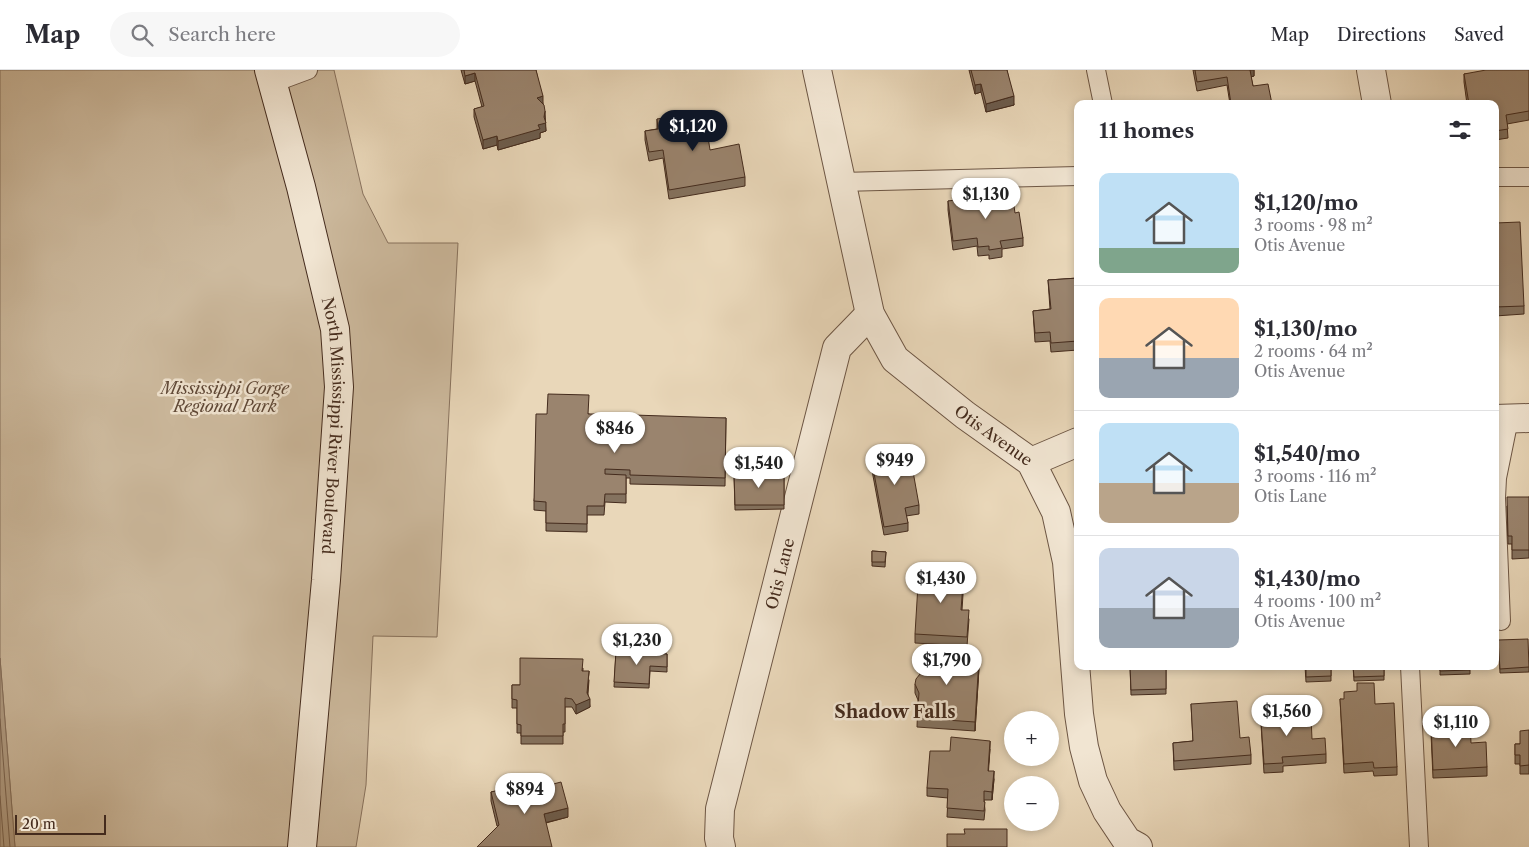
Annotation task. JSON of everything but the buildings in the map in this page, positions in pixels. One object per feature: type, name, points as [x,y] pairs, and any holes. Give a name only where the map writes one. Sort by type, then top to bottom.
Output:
[{"type":"street","name":"Otis Avenue","points":[[817,70],[870,314],[895,359],[965,415],[1031,462],[1056,512],[1067,562],[1074,651]]},
{"type":"street","points":[[1370,70],[1376,100]]},
{"type":"street","name":"North Mississippi River Boulevard","points":[[271,76],[301,187],[335,329],[339,387],[326,580],[302,847]]},
{"type":"street","name":"Otis Lane","points":[[720,847],[720,809],[837,348],[870,314]]},
{"type":"street","points":[[1031,462],[1074,444]]},
{"type":"street","name":"Otis Avenue","points":[[1076,670],[1084,747],[1093,781],[1107,811],[1127,841],[1138,847]]},
{"type":"lane","points":[[271,76],[308,70]]},
{"type":"lane","points":[[1096,70],[1102,100]]},
{"type":"lane","points":[[840,182],[1074,176]]},
{"type":"lane","points":[[1499,177],[1529,177]]},
{"type":"lane","points":[[1499,470],[1511,419]]},
{"type":"lane","points":[[1499,572],[1501,621]]},
{"type":"lane","points":[[1410,670],[1419,847]]},
{"type":"green space","name":"Mississippi Gorge Regional Park","points":[[0,70],[334,70],[363,194],[388,243],[458,243],[437,637],[373,636],[366,785],[356,847],[15,847],[0,658]]},
{"type":"water","points":[[0,658],[15,847],[0,847]]},
{"type":"district","name":"Shadow Falls","points":[[895,712]]}]
